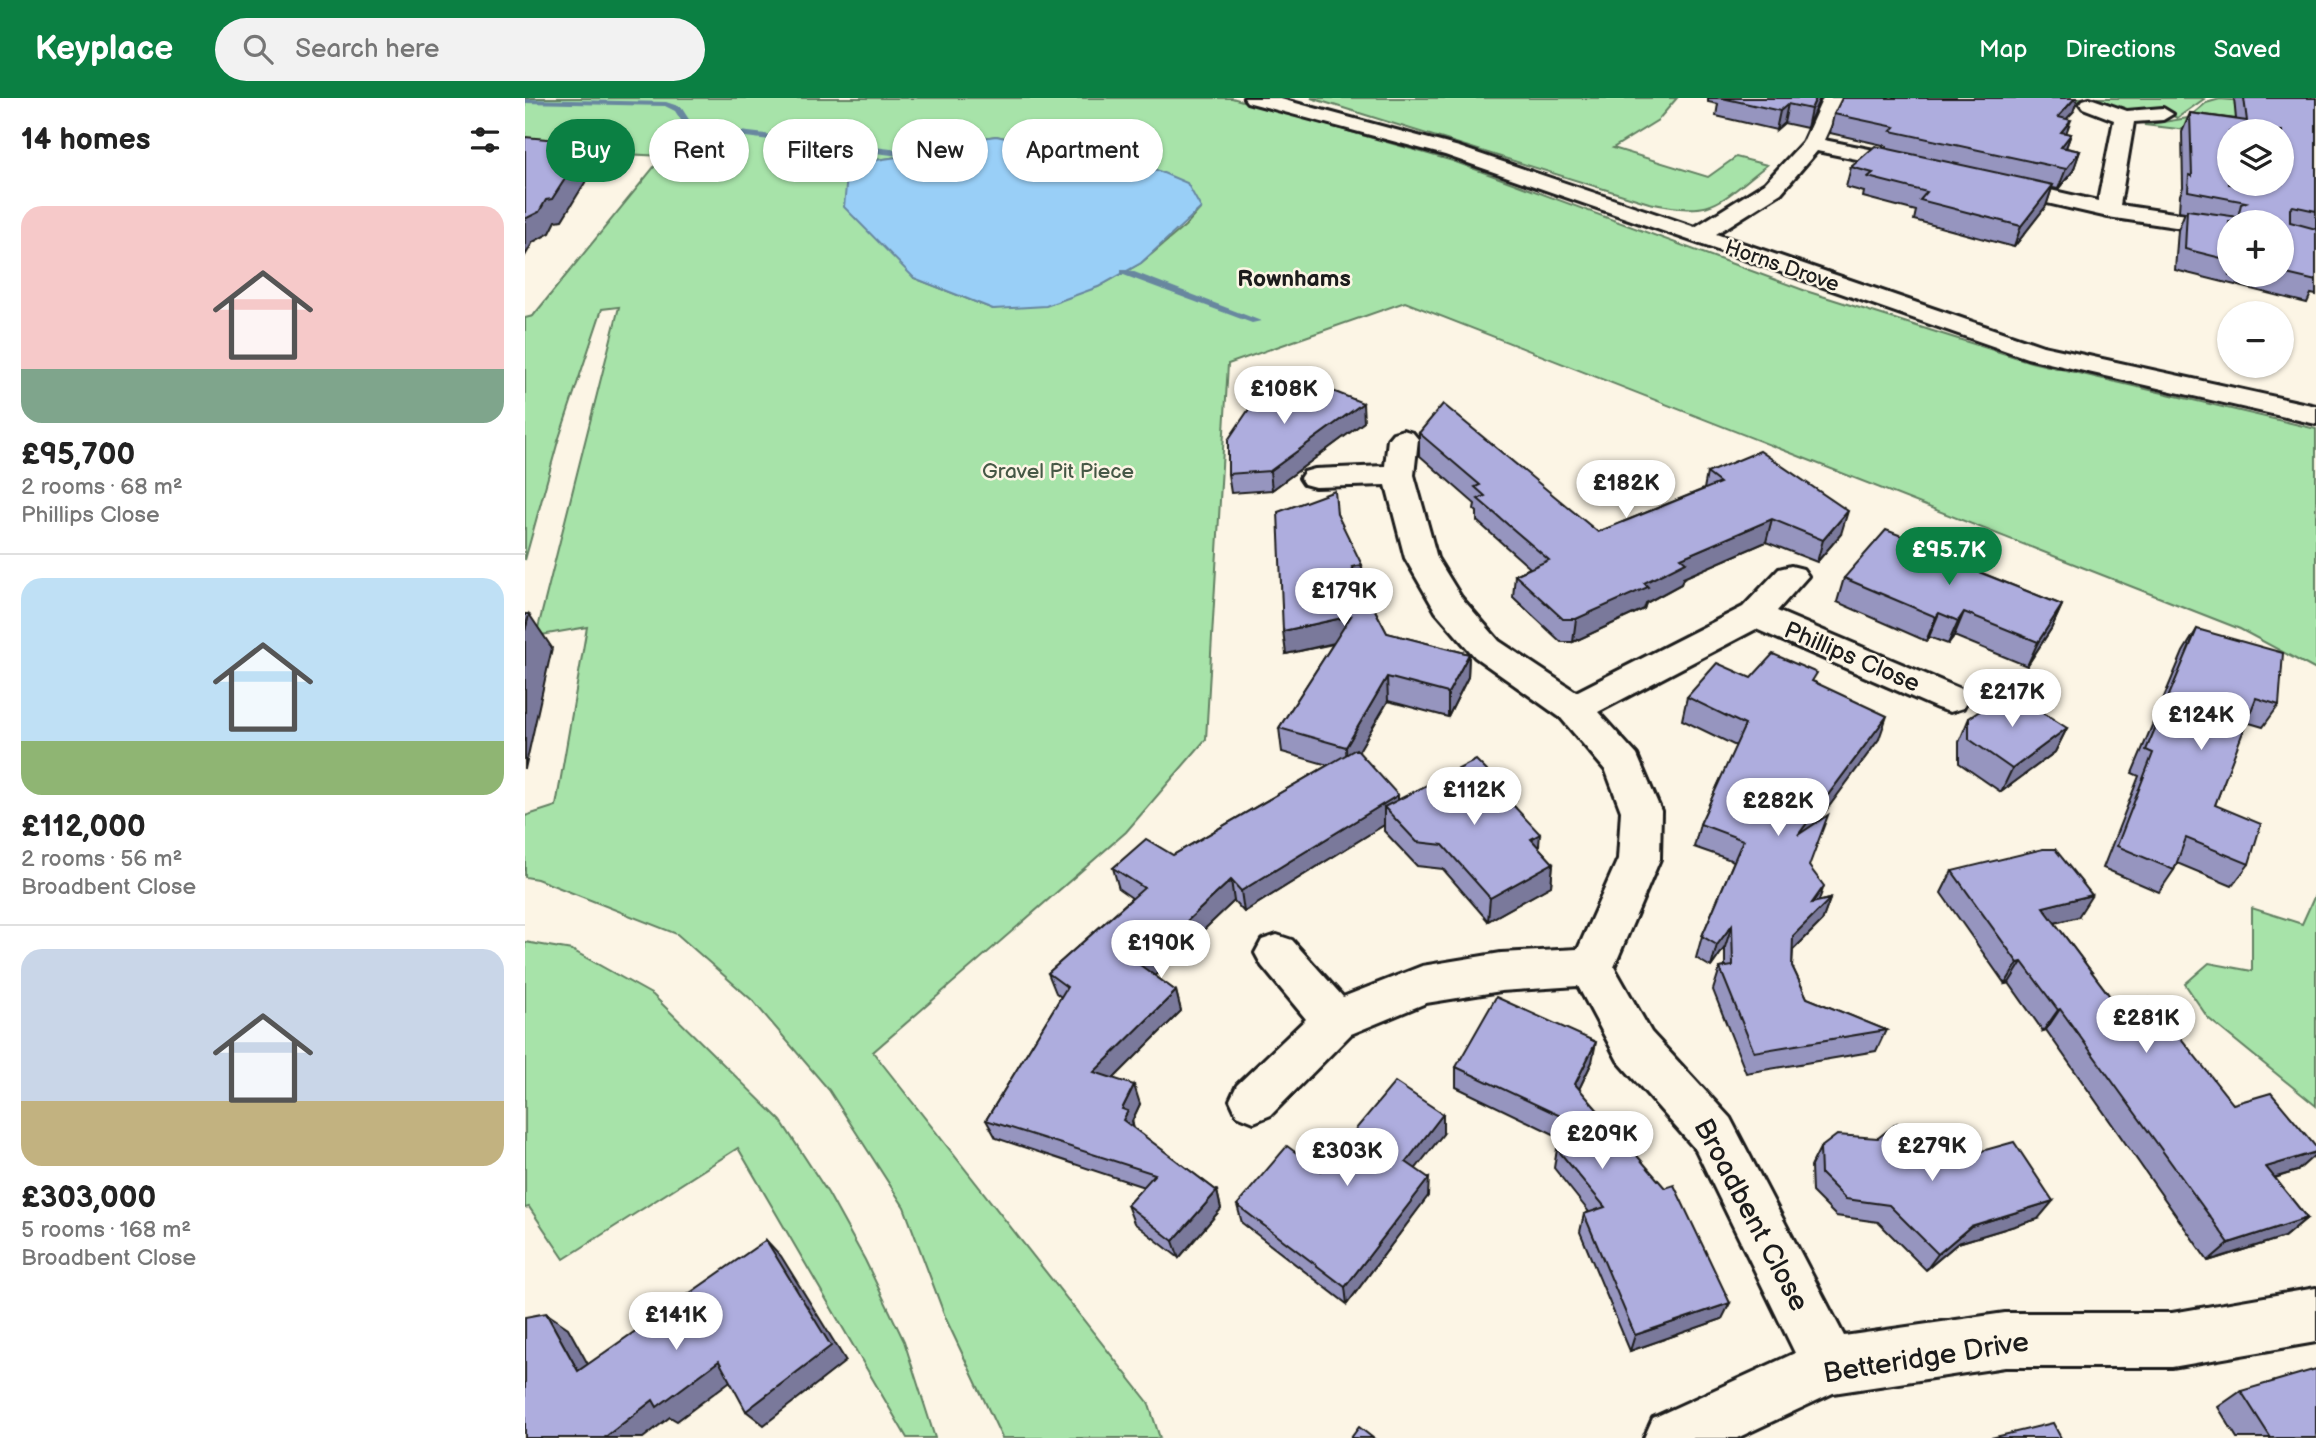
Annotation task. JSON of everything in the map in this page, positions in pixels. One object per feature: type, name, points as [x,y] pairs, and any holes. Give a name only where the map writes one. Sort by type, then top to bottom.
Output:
[{"type":"street","name":"Horns Drove","points":[[1254,98],[1452,151],[2036,352],[2316,415]]},
{"type":"street","points":[[1697,236],[1773,188],[1812,144],[1833,98]]},
{"type":"street","points":[[2090,104],[2125,117],[2164,114]]},
{"type":"street","points":[[2108,209],[2125,117]]},
{"type":"street","points":[[1812,144],[1931,169]]},
{"type":"street","points":[[1983,181],[2108,209],[2217,226]]},
{"type":"street","points":[[1254,1100],[1335,1020],[1422,985],[1501,972],[1592,967],[1639,859],[1641,811],[1623,765],[1574,709],[1487,649],[1448,604],[1421,558],[1399,475],[1403,439]]},
{"type":"street","points":[[1315,478],[1399,475]]},
{"type":"street","name":"Phillips Close","points":[[1574,709],[1755,615],[1791,576]]},
{"type":"street","name":"Phillips Close","points":[[1755,615],[1950,699]]},
{"type":"street","points":[[1277,953],[1335,1020]]},
{"type":"street","name":"Broadbent Close","points":[[1592,967],[1612,1012],[1642,1056],[1695,1109],[1713,1134],[1830,1366]]},
{"type":"street","name":"Betteridge Drive","points":[[1673,1438],[1830,1366],[2005,1340],[2172,1340],[2316,1315]]},
{"type":"green space","name":"Gravel Pit Piece","points":[[525,98],[1232,98],[1453,161],[1806,291],[2031,362],[2316,429],[2316,670],[2240,629],[1405,302],[1228,364],[1206,739],[1126,832],[873,1052],[1148,1402],[1160,1438],[1002,1438],[946,1319],[904,1207],[829,1090],[753,1001],[677,934],[537,879],[525,877],[525,816],[556,806],[587,627],[536,636],[619,307],[602,309],[558,441],[525,560],[525,318],[533,316],[649,173],[649,182],[749,182],[749,119],[649,119],[649,155],[635,155],[635,119],[546,119],[546,150],[525,149]],"holes":[[[763,119],[878,119],[878,160],[892,158],[892,119],[988,119],[988,137],[1002,137],[1002,119],[1163,119],[1163,176],[1201,208],[1185,226],[1141,263],[1098,287],[993,309],[914,278],[872,182],[763,182]]]},
{"type":"green space","points":[[1311,98],[1677,98],[1658,120],[1613,148],[1708,177],[1736,157],[1767,165],[1714,204],[1689,208],[1671,207],[1649,203]]},
{"type":"green space","points":[[2059,98],[2204,99],[2177,118],[2162,110],[2126,110]]},
{"type":"green space","points":[[2220,99],[2279,104],[2281,119],[2217,119],[2217,134],[2144,125],[2188,118],[2206,103]]},
{"type":"green space","points":[[2316,893],[2316,1106],[2208,1018],[2185,984],[2209,963],[2252,971],[2252,908],[2302,924]]},
{"type":"green space","points":[[525,942],[572,950],[653,995],[781,1121],[828,1193],[865,1260],[904,1341],[935,1438],[907,1438],[738,1148],[564,1259],[529,1207],[525,1208]]},
{"type":"water","points":[[988,137],[1002,137],[1002,182],[1163,182],[1163,173],[1187,183],[1201,208],[1141,263],[1098,287],[1046,306],[993,309],[914,278],[844,207],[846,182],[878,182],[878,160],[892,158],[892,182],[988,182]]},
{"type":"building","points":[[1722,98],[1816,98],[1811,109],[1788,104],[1780,111]]},
{"type":"building","points":[[1842,98],[2075,98],[2058,117],[2071,120],[2061,132],[2071,134],[2061,147],[2080,151],[2066,169],[1891,131],[1895,127],[1834,114]]},
{"type":"building","points":[[2244,98],[2316,98],[2316,211],[2293,206],[2290,210],[2240,210],[2241,204],[2246,202],[2188,191],[2189,175],[2192,176],[2190,113],[2233,119],[2217,119],[2217,196],[2294,196],[2294,119],[2247,119]]},
{"type":"building","points":[[525,137],[546,139],[546,182],[563,182],[539,212],[525,219]]},
{"type":"building","points":[[1875,146],[2053,185],[2021,226],[1920,200],[1927,192],[1868,177],[1873,173],[1851,167]]},
{"type":"building","points":[[2187,210],[2217,214],[2217,257],[2185,249]]},
{"type":"building","points":[[2294,223],[2316,229],[2316,281],[2294,276]]},
{"type":"building","points":[[1305,380],[1363,403],[1270,471],[1228,474],[1228,440],[1262,390],[1280,397]]},
{"type":"building","points":[[1443,404],[1598,532],[1720,483],[1707,473],[1760,451],[1848,511],[1823,540],[1772,519],[1681,558],[1686,562],[1644,583],[1648,587],[1576,619],[1563,619],[1515,575],[1549,560],[1478,499],[1485,496],[1475,487],[1480,485],[1419,433]]},
{"type":"building","points":[[1335,491],[1337,514],[1362,565],[1352,567],[1387,633],[1469,654],[1448,693],[1387,677],[1346,747],[1279,728],[1351,616],[1283,631],[1278,512]]},
{"type":"building","points":[[1886,530],[1959,558],[1956,563],[2062,605],[2038,642],[1964,612],[1958,621],[1939,613],[1936,617],[1844,578]]},
{"type":"building","points":[[525,614],[529,614],[525,631]]},
{"type":"building","points":[[2197,629],[2283,653],[2279,705],[2256,698],[2215,805],[2261,824],[2249,864],[2186,838],[2174,870],[2117,846],[2153,753],[2146,750]]},
{"type":"building","points":[[1773,654],[1817,673],[1812,681],[1887,716],[1798,835],[1828,815],[1809,866],[1824,886],[1812,903],[1830,899],[1793,936],[1792,966],[1807,998],[1886,1030],[1754,1052],[1720,968],[1733,966],[1732,925],[1717,945],[1702,936],[1743,840],[1700,824],[1745,725],[1687,697],[1717,663],[1751,678]]},
{"type":"building","points":[[2010,691],[2067,728],[2012,769],[1969,739],[1969,718]]},
{"type":"building","points":[[1356,749],[1398,795],[1241,891],[1231,880],[1140,965],[1176,991],[1094,1072],[1134,1085],[1122,1109],[1128,1111],[1123,1120],[1217,1191],[1173,1241],[1127,1205],[1155,1174],[986,1120],[1067,987],[1048,973],[1144,888],[1113,868],[1146,839],[1173,855]]},
{"type":"building","points":[[1476,760],[1516,800],[1511,803],[1540,834],[1531,839],[1553,863],[1490,898],[1443,845],[1417,842],[1384,807]]},
{"type":"building","points":[[2043,849],[2055,849],[2092,895],[2043,907],[2118,1007],[2149,998],[2233,1104],[2271,1093],[2316,1147],[2316,1152],[2266,1167],[2307,1218],[2229,1243],[2060,1009],[2058,1010],[2022,962],[2018,963],[1952,871]]},
{"type":"building","points":[[1496,997],[1596,1042],[1575,1084],[1665,1188],[1674,1185],[1730,1303],[1635,1335],[1584,1214],[1605,1207],[1557,1149],[1586,1128],[1456,1067]]},
{"type":"building","points":[[1395,1082],[1443,1114],[1406,1162],[1429,1178],[1345,1287],[1237,1205],[1287,1146],[1321,1171]]},
{"type":"building","points":[[1897,1123],[1939,1163],[2014,1142],[2053,1201],[1971,1226],[1938,1254],[1889,1205],[1846,1199],[1821,1174],[1820,1148],[1837,1135],[1878,1138]]},
{"type":"building","points":[[766,1240],[831,1346],[746,1411],[719,1361],[657,1407],[653,1400],[604,1438],[525,1438],[525,1317],[546,1313],[578,1371]]},
{"type":"building","points":[[2316,1369],[2316,1438],[2271,1438],[2241,1391]]},
{"type":"building","points":[[2053,1423],[2061,1438],[1991,1438]]},
{"type":"building","points":[[1359,1427],[1373,1438],[1351,1438]]},
{"type":"waterway","points":[[525,101],[666,104],[678,109],[687,123],[705,129],[892,152]]},
{"type":"waterway","points":[[1125,272],[1256,321]]},
{"type":"district","name":"Rownhams","points":[[1294,279]]}]
